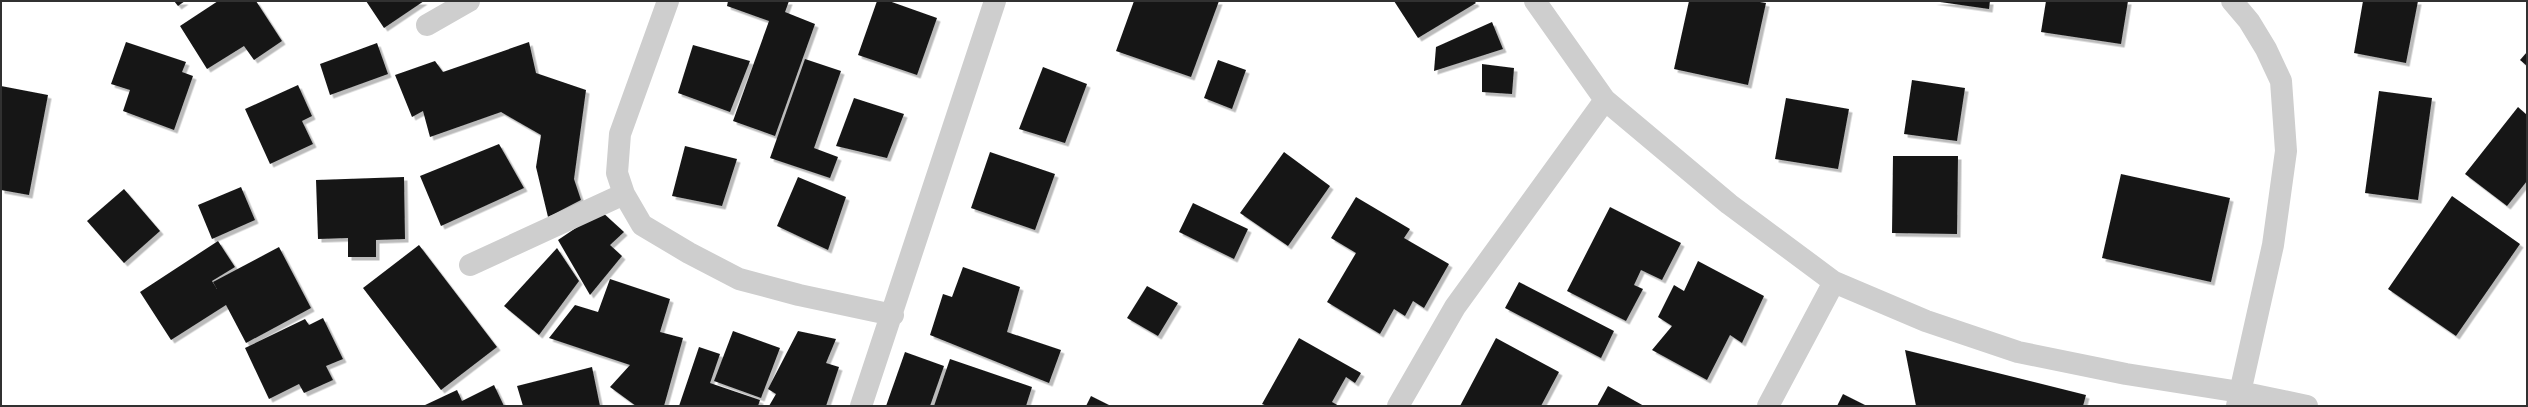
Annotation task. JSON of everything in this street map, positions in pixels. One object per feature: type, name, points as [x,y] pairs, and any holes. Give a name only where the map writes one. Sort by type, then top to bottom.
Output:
[{"type":"street","points":[[427,25],[469,1]]},
{"type":"street","points":[[668,1],[620,134],[617,173],[624,194],[642,225],[688,253],[739,279],[799,295],[893,315]]},
{"type":"street","points":[[861,406],[893,315],[995,1]]},
{"type":"street","points":[[1535,1],[1605,100],[1729,204],[1834,282],[1926,321],[2018,352],[2239,399],[2307,406]]},
{"type":"street","points":[[2232,1],[2248,21],[2266,49],[2281,81],[2286,151],[2273,245],[2239,399]]},
{"type":"street","points":[[1398,406],[1455,307],[1605,100]]},
{"type":"street","points":[[470,265],[624,194]]},
{"type":"street","points":[[1768,406],[1834,282]]},
{"type":"building","points":[[174,1],[185,1],[178,6]]},
{"type":"building","points":[[218,1],[256,1],[282,41],[254,60],[244,46],[207,69],[180,26]]},
{"type":"building","points":[[366,1],[424,1],[384,28]]},
{"type":"building","points":[[728,1],[789,1],[785,12],[815,24],[775,136],[733,121],[769,21],[727,6]]},
{"type":"building","points":[[877,1],[889,1],[937,18],[917,75],[858,55]]},
{"type":"building","points":[[1134,1],[1219,1],[1191,77],[1116,51]]},
{"type":"building","points":[[1394,1],[1474,1],[1476,3],[1418,38]]},
{"type":"building","points":[[1689,1],[1754,1],[1766,3],[1748,85],[1674,69]]},
{"type":"building","points":[[1933,1],[1990,1],[1989,9]]},
{"type":"building","points":[[2046,1],[2128,1],[2121,44],[2041,32]]},
{"type":"building","points":[[2363,1],[2418,1],[2406,63],[2354,53]]},
{"type":"building","points":[[1492,22],[1503,49],[1434,71],[1436,47]]},
{"type":"building","points":[[126,42],[186,62],[182,72],[193,76],[174,130],[123,111],[130,90],[111,84]]},
{"type":"building","points":[[529,42],[536,73],[586,90],[574,179],[581,200],[548,217],[536,167],[541,135],[501,112],[430,137],[423,111],[412,117],[395,75],[435,61],[443,72]]},
{"type":"building","points":[[377,43],[388,74],[330,95],[320,64]]},
{"type":"building","points":[[693,45],[750,61],[730,112],[678,93]]},
{"type":"building","points":[[2527,52],[2527,66],[2520,60]]},
{"type":"building","points":[[805,59],[841,71],[814,148],[838,157],[830,178],[770,158]]},
{"type":"building","points":[[1218,60],[1246,70],[1232,109],[1204,98]]},
{"type":"building","points":[[1482,64],[1514,68],[1512,94],[1482,92]]},
{"type":"building","points":[[1043,67],[1087,84],[1065,143],[1019,129]]},
{"type":"building","points":[[1912,80],[1965,88],[1957,141],[1904,134]]},
{"type":"building","points":[[298,85],[312,116],[302,121],[313,144],[270,164],[245,109]]},
{"type":"building","points":[[1,86],[48,95],[29,195],[1,190]]},
{"type":"building","points":[[2379,91],[2432,98],[2418,200],[2365,193]]},
{"type":"building","points":[[854,98],[904,114],[887,158],[836,146]]},
{"type":"building","points":[[1786,98],[1849,109],[1838,169],[1775,159]]},
{"type":"building","points":[[2518,107],[2527,115],[2527,181],[2507,206],[2465,174]]},
{"type":"building","points":[[499,144],[524,188],[441,226],[420,176]]},
{"type":"building","points":[[685,146],[737,159],[722,206],[672,196]]},
{"type":"building","points":[[990,152],[1055,174],[1035,230],[971,208]]},
{"type":"building","points":[[1284,152],[1330,186],[1288,246],[1240,213]]},
{"type":"building","points":[[1893,156],[1958,156],[1957,234],[1892,233]]},
{"type":"building","points":[[2121,174],[2230,198],[2211,282],[2102,258]]},
{"type":"building","points":[[404,177],[405,239],[376,240],[376,257],[348,257],[348,238],[318,239],[316,180]]},
{"type":"building","points":[[798,177],[846,197],[828,250],[777,226]]},
{"type":"building","points":[[241,187],[255,220],[212,239],[198,205]]},
{"type":"building","points":[[124,189],[160,231],[124,263],[87,221]]},
{"type":"building","points":[[2452,196],[2520,244],[2456,336],[2388,289]]},
{"type":"building","points":[[1356,197],[1410,229],[1404,238],[1449,264],[1424,308],[1413,301],[1405,316],[1394,309],[1380,334],[1327,302],[1356,253],[1331,238]]},
{"type":"building","points":[[1193,203],[1248,229],[1234,259],[1179,232]]},
{"type":"building","points":[[1610,207],[1681,243],[1662,280],[1641,270],[1634,285],[1643,289],[1626,321],[1567,291]]},
{"type":"building","points":[[601,211],[624,232],[610,245],[622,256],[590,295],[558,240]]},
{"type":"building","points":[[218,241],[235,267],[212,281],[217,289],[213,282],[279,247],[311,308],[246,343],[226,305],[171,340],[140,292]]},
{"type":"building","points":[[419,245],[497,347],[441,390],[363,288]]},
{"type":"building","points":[[557,248],[579,281],[539,335],[504,306]]},
{"type":"building","points":[[1698,261],[1764,296],[1742,343],[1730,335],[1707,380],[1652,350],[1672,326],[1658,317],[1674,285],[1684,291]]},
{"type":"building","points":[[963,267],[1020,287],[1007,332],[1061,350],[1049,383],[930,335],[943,294],[952,297]]},
{"type":"building","points":[[610,279],[670,299],[660,332],[683,338],[664,406],[636,406],[610,387],[630,365],[549,338],[575,305],[598,312]]},
{"type":"building","points":[[1519,282],[1614,331],[1601,358],[1505,308]]},
{"type":"building","points":[[1147,286],[1178,303],[1158,336],[1127,318]]},
{"type":"building","points":[[323,318],[343,359],[326,366],[333,380],[304,393],[299,384],[269,399],[245,348],[305,319],[309,325]]},
{"type":"building","points":[[733,331],[780,348],[761,398],[714,381]]},
{"type":"building","points":[[798,331],[836,339],[826,363],[839,367],[826,406],[769,406],[776,394],[768,389]]},
{"type":"building","points":[[1299,338],[1361,373],[1355,383],[1346,377],[1332,402],[1339,406],[1267,406],[1262,404]]},
{"type":"building","points":[[1496,338],[1559,372],[1541,406],[1460,406]]},
{"type":"building","points":[[699,347],[720,354],[710,383],[760,400],[758,406],[679,406]]},
{"type":"building","points":[[1905,350],[2086,395],[2083,406],[1916,406]]},
{"type":"building","points":[[905,352],[944,366],[930,406],[886,406]]},
{"type":"building","points":[[950,359],[1032,387],[1026,406],[934,406]]},
{"type":"building","points":[[592,367],[600,406],[523,406],[517,386]]},
{"type":"building","points":[[494,385],[504,406],[423,406],[457,390],[462,401]]},
{"type":"building","points":[[1608,386],[1644,406],[1597,406]]},
{"type":"building","points":[[1843,394],[1867,406],[1837,406]]},
{"type":"building","points":[[1091,396],[1111,406],[1086,406]]}]
